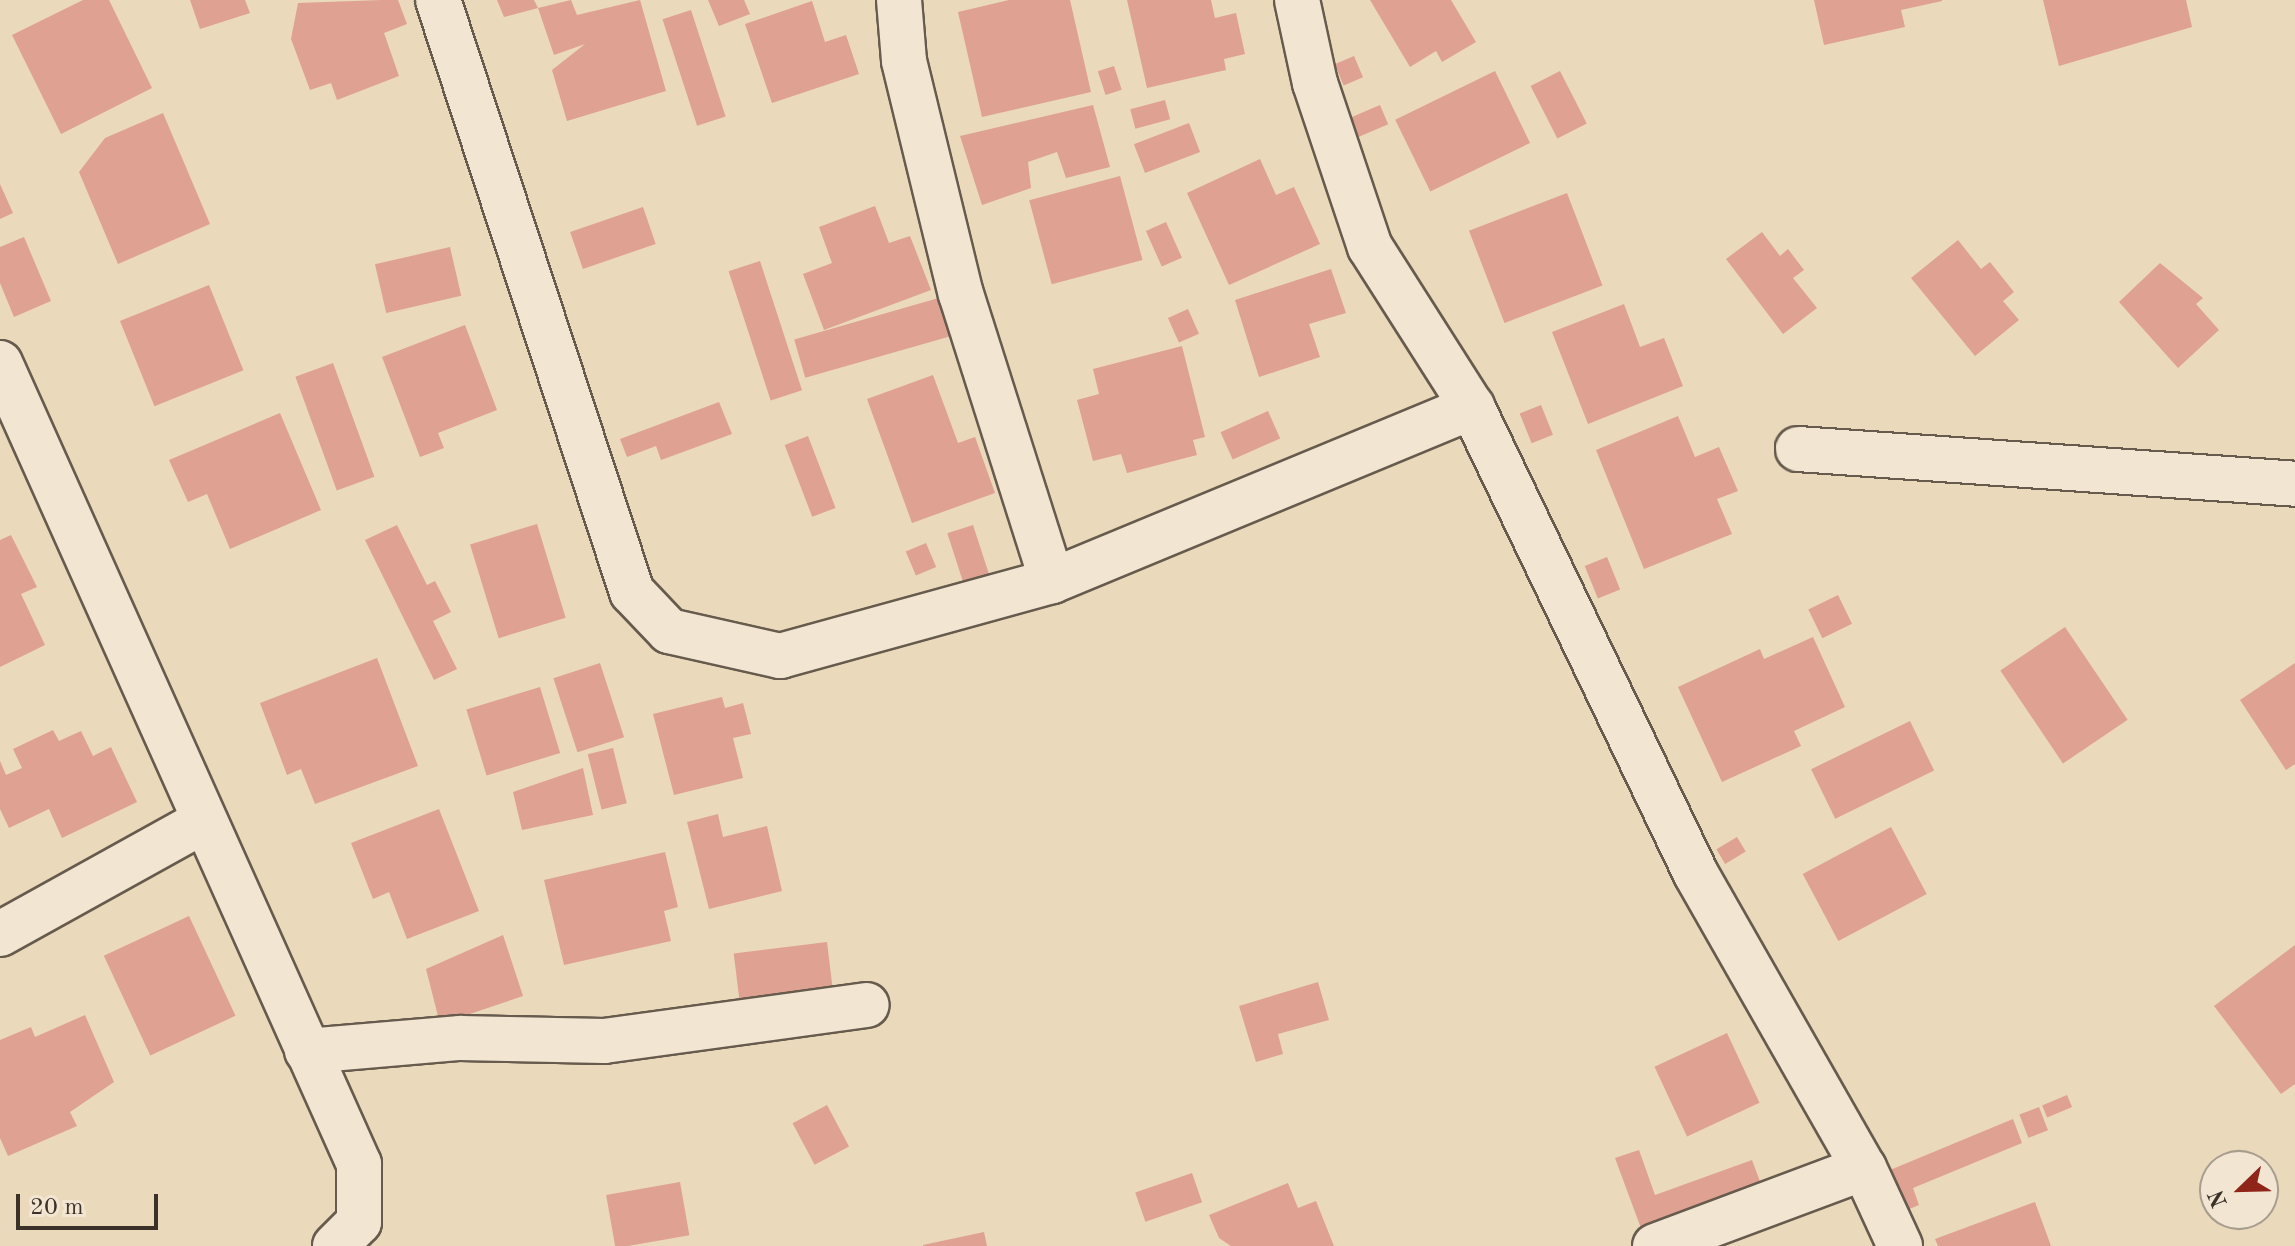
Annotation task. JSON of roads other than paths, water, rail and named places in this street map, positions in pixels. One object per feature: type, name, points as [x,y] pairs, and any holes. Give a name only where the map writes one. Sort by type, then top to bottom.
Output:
[{"type":"street","points":[[438,0],[632,592],[669,631],[780,656],[1052,581],[1472,407]]},
{"type":"street","points":[[899,0],[904,61],[961,294],[1052,581]]},
{"type":"street","points":[[1297,0],[1315,83],[1370,247],[1472,407],[1696,874],[1864,1168],[1900,1246]]},
{"type":"street","points":[[0,363],[9,419],[202,822],[359,1164],[365,1199],[359,1222],[335,1246]]},
{"type":"street","points":[[1798,449],[2295,484]]},
{"type":"street","points":[[0,934],[202,822]]},
{"type":"street","points":[[307,1051],[460,1038],[604,1041],[867,1005]]},
{"type":"street","points":[[1655,1246],[1864,1168]]}]
